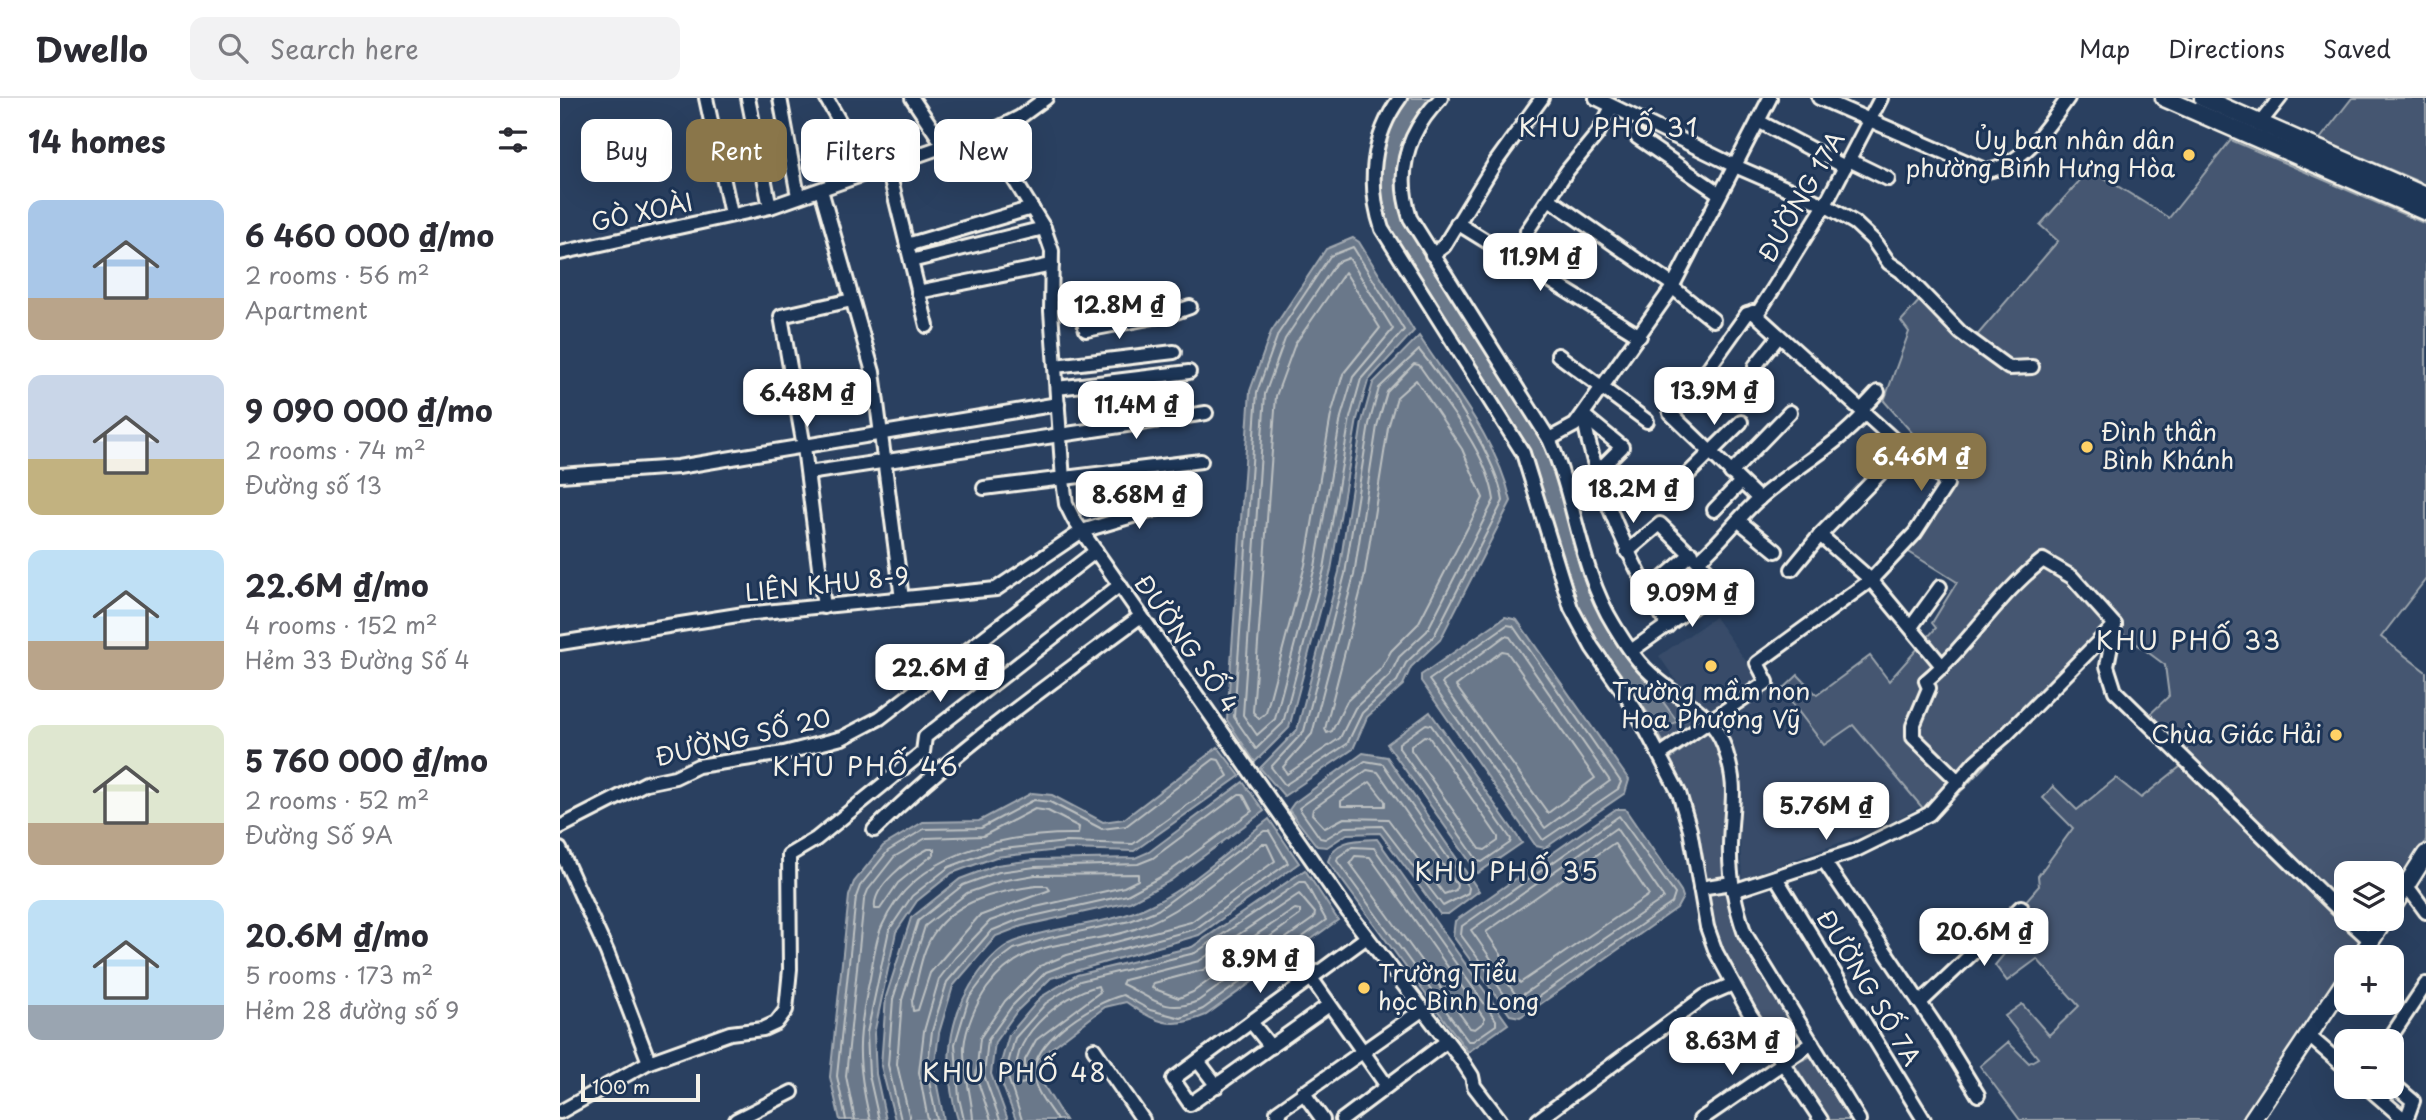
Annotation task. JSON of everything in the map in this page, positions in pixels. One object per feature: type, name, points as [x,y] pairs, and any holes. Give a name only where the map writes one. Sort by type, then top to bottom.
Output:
[{"type":"main road","points":[[2164,98],[2426,212]]},
{"type":"main road","points":[[2203,98],[2426,196]]},
{"type":"main road","points":[[2404,890],[2426,854]]},
{"type":"main road","points":[[2368,945],[2377,931]]},
{"type":"main road","points":[[2252,1120],[2334,998]]},
{"type":"street","points":[[706,98],[731,214]]},
{"type":"street","points":[[748,98],[770,207]]},
{"type":"street","points":[[780,98],[798,196]]},
{"type":"street","points":[[826,98],[838,119]]},
{"type":"street","points":[[912,98],[934,131]]},
{"type":"street","name":"GÒ XOÀI","points":[[1016,119],[1046,98]]},
{"type":"street","points":[[1400,98],[1384,126],[1374,159],[1374,193],[1382,229],[1518,444],[1531,476],[1571,608],[1661,754],[1688,819],[1710,935],[1733,984],[1821,1120]]},
{"type":"street","points":[[1441,98],[1415,131],[1408,148],[1403,173],[1410,218],[1532,408],[1549,439],[1562,471],[1596,589],[1631,651],[1657,679],[1711,721],[1721,738],[1734,779],[1730,844],[1732,887],[1749,945],[1859,1120]]},
{"type":"street","points":[[1432,256],[1444,246],[1495,163],[1542,98]]},
{"type":"street","points":[[1596,98],[1735,166],[1825,205],[1855,223],[1873,240],[1889,263],[1901,271],[1961,333],[2009,368],[2032,367]]},
{"type":"street","points":[[1549,439],[1575,425],[1673,286],[1770,98]]},
{"type":"street","points":[[1819,98],[1987,171],[2001,169],[2021,155],[2068,98]]},
{"type":"street","name":"ĐƯỜNG 17A","points":[[1711,454],[1670,413],[1697,384],[1747,314],[1759,311],[1825,205],[1881,98]]},
{"type":"street","points":[[2260,123],[2280,98]]},
{"type":"street","points":[[1527,231],[1598,134],[1612,107]]},
{"type":"street","points":[[1758,121],[1847,164],[1888,178]]},
{"type":"street","points":[[1637,137],[1720,194]]},
{"type":"street","name":"GÒ XOÀI","points":[[560,253],[770,207],[846,182]]},
{"type":"street","points":[[891,182],[927,326]]},
{"type":"street","name":"ĐƯỜNG SỐ 4","points":[[1016,182],[1044,228],[1052,251],[1051,311],[1066,504],[1119,585],[1367,937],[1447,1042],[1500,1120]]},
{"type":"street","points":[[821,190],[873,372],[887,461],[902,599]]},
{"type":"street","points":[[1549,199],[1673,286],[1713,320]]},
{"type":"street","points":[[907,245],[1032,208]]},
{"type":"street","points":[[1458,223],[1640,336]]},
{"type":"street","points":[[911,261],[1044,228]]},
{"type":"street","points":[[918,292],[1052,265]]},
{"type":"street","points":[[824,607],[808,473],[781,316],[852,300]]},
{"type":"street","points":[[1080,308],[1086,330],[1170,314],[1190,307]]},
{"type":"street","points":[[1753,312],[1905,449]]},
{"type":"street","points":[[1755,366],[1779,336]]},
{"type":"street","points":[[1055,366],[1174,352]]},
{"type":"street","points":[[1558,355],[1647,421]]},
{"type":"street","points":[[1057,388],[1189,372]]},
{"type":"street","points":[[1648,591],[1696,557],[1739,521],[1759,499],[1825,451],[1878,392]]},
{"type":"street","points":[[560,475],[678,467],[1058,404]]},
{"type":"street","points":[[1731,472],[1790,412]]},
{"type":"street","points":[[808,473],[1061,437],[1206,413]]},
{"type":"street","points":[[1583,415],[1597,473],[1627,552],[1668,626]]},
{"type":"street","points":[[1583,415],[1622,447],[1597,473]]},
{"type":"street","points":[[1674,488],[1741,422]]},
{"type":"street","points":[[1661,754],[1767,682],[1757,663],[1871,580],[1915,533],[1947,484],[1914,449],[1905,449],[1820,535],[1792,569]]},
{"type":"street","points":[[1711,454],[1759,499]]},
{"type":"street","points":[[984,488],[1200,461]]},
{"type":"street","points":[[1714,510],[1741,482]]},
{"type":"street","name":"LIÊN KHU 8-9","points":[[560,643],[723,617],[996,589],[1082,531],[1186,500]]},
{"type":"street","points":[[1739,521],[1776,551]]},
{"type":"street","points":[[1627,552],[1660,524],[1720,583],[1718,589],[1631,651]]},
{"type":"street","points":[[1820,535],[1871,580],[1943,667]]},
{"type":"street","name":"ĐƯỜNG SỐ 20","points":[[560,827],[646,783],[675,777],[698,766],[784,753],[842,738],[871,723],[1096,551]]},
{"type":"street","points":[[1959,782],[1913,737],[1913,726],[1929,688],[1926,681],[1943,667],[1998,603],[2043,560],[2072,577],[2115,625]]},
{"type":"street","points":[[560,1112],[649,1062],[730,1033],[763,1029],[776,1023],[786,1010],[790,969],[789,855],[816,839],[923,752],[925,737],[1119,585]]},
{"type":"street","points":[[1911,627],[1940,587]]},
{"type":"street","points":[[874,830],[914,791],[956,756],[1141,616]]},
{"type":"street","points":[[1700,888],[1732,887],[1777,879],[1854,851],[1929,814],[1976,761],[2006,735],[2115,625]]},
{"type":"street","points":[[2115,625],[2107,666],[2115,691],[2334,905]]},
{"type":"street","points":[[560,849],[607,952],[649,1062]]},
{"type":"street","points":[[1824,861],[1920,1003],[1978,1095]]},
{"type":"street","name":"ĐƯỜNG SỐ 7A","points":[[1777,879],[1924,1120]]},
{"type":"street","points":[[2407,886],[2426,912]]},
{"type":"street","points":[[1920,1003],[2021,906]]},
{"type":"street","points":[[2361,931],[2371,941]]},
{"type":"street","points":[[1329,1005],[1190,1104],[1173,1079],[1367,937]]},
{"type":"street","points":[[1311,978],[1387,1086]]},
{"type":"street","points":[[1538,1120],[1705,996],[1733,984]]},
{"type":"street","points":[[2396,1029],[2426,984]]},
{"type":"street","points":[[1281,1120],[1277,1112],[1422,1010]]},
{"type":"street","points":[[1251,1022],[1270,1047]]},
{"type":"street","points":[[2309,1036],[2334,1058]]},
{"type":"street","points":[[1342,1120],[1447,1042]]},
{"type":"street","points":[[1700,1120],[1812,1043]]},
{"type":"street","points":[[1094,1049],[1143,1120]]},
{"type":"street","points":[[1198,1061],[1217,1086]]},
{"type":"street","points":[[736,1120],[792,1092]]},
{"type":"street","points":[[1303,1092],[1323,1120]]},
{"type":"street","points":[[2381,1099],[2405,1120],[2413,1101],[2404,1093]]},
{"type":"shaded area","points":[[2352,98],[2426,98],[2426,185],[2320,139]]},
{"type":"shaded area","points":[[2231,140],[2426,224],[2426,579],[2381,637],[2426,672],[2426,841],[2404,874],[2404,861],[2334,861],[2334,931],[2367,931],[2358,945],[2334,945],[2334,982],[2244,1120],[2020,1120],[1980,1066],[2008,1042],[2029,1063],[2038,1058],[2005,1016],[2022,1004],[2049,1035],[2079,1006],[2037,959],[2007,981],[1995,965],[2005,953],[2009,933],[2004,926],[2039,886],[2038,876],[2073,828],[2043,798],[2053,786],[2077,810],[2116,778],[2141,798],[2186,762],[2147,717],[2169,696],[2165,665],[2114,627],[1939,815],[1926,812],[1853,725],[1824,745],[1782,690],[1798,675],[1817,695],[1870,656],[1889,681],[1936,628],[1932,623],[1957,582],[1904,549],[1952,478],[1884,401],[1909,332],[1901,321],[1920,300],[1968,346],[2058,241],[2040,225],[2090,169],[2169,218]]},
{"type":"shaded area","name":"Trường mầm non Hoa Phượng Vỹ","points":[[1715,617],[1748,664],[1753,662],[1759,682],[1714,715],[1684,692],[1659,656]]},
{"type":"shaded area","points":[[1645,679],[1697,717],[1696,722],[1664,743],[1635,697],[1662,731],[1677,721]]},
{"type":"shaded area","points":[[1775,681],[1824,745],[1853,725],[1921,806],[1882,827],[1742,879],[1739,821],[1741,769],[1719,722]]},
{"type":"shaded area","points":[[1707,732],[1716,742],[1722,758],[1727,798],[1725,874],[1721,878],[1707,880],[1703,876],[1694,819],[1670,759]]},
{"type":"shaded area","points":[[1724,891],[1728,893],[1744,948],[1802,1039],[1790,1051],[1784,1050],[1759,1014],[1727,959],[1708,898],[1711,894]]},
{"type":"shaded area","points":[[1811,1056],[1850,1120],[1829,1120],[1794,1064]]},
{"type":"water","points":[[1408,98],[1433,98],[1416,116],[1400,149],[1396,182],[1405,224],[1541,438],[1557,478],[1588,587],[1600,615],[1677,721],[1662,732],[1613,666],[1581,614],[1566,574],[1535,469],[1517,429],[1407,261],[1385,219],[1380,193],[1380,164],[1387,136]]},
{"type":"water","points":[[1353,238],[1359,242],[1414,331],[1368,381],[1357,419],[1331,570],[1289,728],[1255,762],[1227,720],[1250,391],[1271,332],[1326,249]]},
{"type":"water","points":[[1419,336],[1485,436],[1496,457],[1511,501],[1440,640],[1411,667],[1403,685],[1367,717],[1353,749],[1284,796],[1260,768],[1297,730],[1339,572],[1362,422],[1373,383]]},
{"type":"water","points":[[1505,617],[1517,620],[1629,780],[1625,793],[1545,848],[1536,846],[1421,681],[1421,675]]},
{"type":"water","points":[[1430,712],[1522,843],[1478,873],[1387,744]]},
{"type":"water","points":[[1218,747],[1240,776],[1134,851],[1067,849],[996,857],[952,873],[917,901],[896,932],[874,1034],[876,1074],[886,1120],[840,1120],[830,1077],[849,896],[854,882],[883,846],[923,822],[979,821],[1032,793],[1052,795],[1103,822],[1124,819]]},
{"type":"water","points":[[1363,753],[1387,757],[1479,891],[1448,914],[1440,914],[1380,833],[1347,834],[1327,847],[1317,846],[1289,810],[1294,803]]},
{"type":"water","points":[[1243,782],[1264,811],[1170,881],[1130,902],[1022,926],[996,936],[953,986],[939,1033],[934,1071],[944,1120],[895,1120],[881,1066],[886,997],[911,918],[960,879],[997,865],[1034,860],[1135,858],[1149,852]]},
{"type":"water","points":[[1616,809],[1625,809],[1683,897],[1677,908],[1532,1010],[1520,1017],[1510,1015],[1453,936],[1455,921]]},
{"type":"water","points":[[1269,819],[1299,863],[1199,935],[1051,978],[1017,1011],[995,1042],[991,1074],[1008,1120],[958,1120],[950,1082],[950,1043],[960,1007],[968,990],[994,955],[1003,948],[1031,936],[1119,917],[1153,904],[1198,876]]},
{"type":"water","points":[[1377,839],[1508,1024],[1468,1052],[1328,861],[1341,845]]},
{"type":"water","points":[[1305,870],[1338,920],[1206,1015],[1194,1020],[1164,1022],[1146,1015],[1126,1002],[1105,1007],[1049,1050],[1040,1064],[1041,1081],[1065,1120],[1016,1120],[998,1073],[1009,1035],[1041,997],[1077,975],[1192,947]]},
{"type":"place","name":"Ủy ban nhân dân phường Bình Hưng Hòa","points":[[2189,155]]},
{"type":"place","name":"Đình thần Bình Khánh","points":[[2087,447]]},
{"type":"place","name":"Trường mầm non Hoa Phượng Vỹ","points":[[1711,666]]},
{"type":"place","name":"Chùa Giác Hải","points":[[2336,735]]},
{"type":"place","name":"Trường Tiểu học Bình Long","points":[[1364,988]]},
{"type":"district","name":"KHU PHỐ 31","points":[[1609,128]]},
{"type":"district","name":"KHU PHỐ 33","points":[[2189,641]]},
{"type":"district","name":"KHU PHỐ 46","points":[[866,767]]},
{"type":"district","name":"KHU PHỐ 35","points":[[1507,872]]},
{"type":"district","name":"KHU PHỐ 48","points":[[1015,1073]]}]
